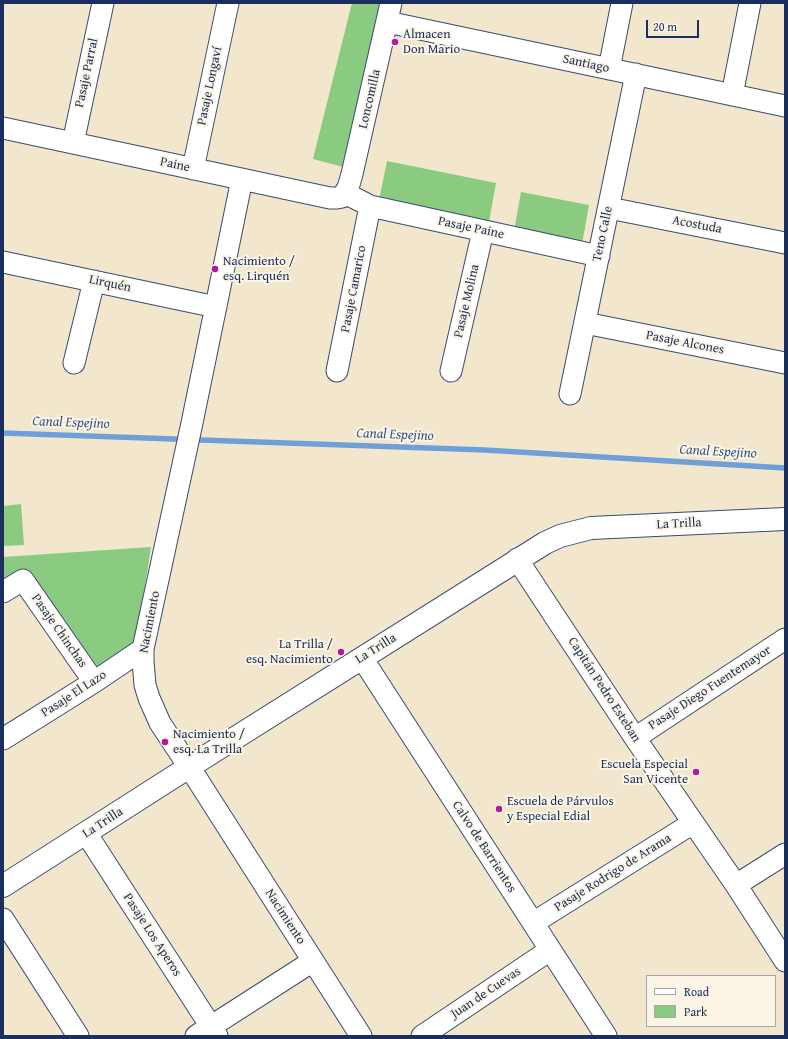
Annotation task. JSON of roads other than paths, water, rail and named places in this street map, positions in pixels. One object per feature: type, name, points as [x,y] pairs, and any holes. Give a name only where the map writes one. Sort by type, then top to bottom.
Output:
[{"type":"street","name":"Pasaje Parral","points":[[73,143],[102,3]]},
{"type":"street","name":"Pasaje Longaví","points":[[193,169],[228,3]]},
{"type":"street","points":[[609,69],[622,3]]},
{"type":"street","points":[[732,95],[750,3]]},
{"type":"street","name":"Santiago","points":[[389,12],[609,69],[785,106]]},
{"type":"street","name":"Loncomilla","points":[[345,193],[352,174],[389,12]]},
{"type":"street","name":"Teno Calle","points":[[570,394],[636,74]]},
{"type":"street","name":"Paine","points":[[3,128],[330,198],[342,197],[345,193]]},
{"type":"street","name":"Nacimiento","points":[[242,179],[192,423],[143,648],[143,673],[149,698],[160,723],[361,1036]]},
{"type":"street","name":"Pasaje Paine","points":[[345,193],[370,206],[598,256]]},
{"type":"street","name":"Pasaje Camarico","points":[[337,371],[370,206]]},
{"type":"street","name":"Acostuda","points":[[608,208],[785,243]]},
{"type":"street","name":"Pasaje Molina","points":[[451,372],[483,231]]},
{"type":"street","name":"Lirquén","points":[[3,262],[216,307]]},
{"type":"street","points":[[74,362],[94,281]]},
{"type":"street","name":"Pasaje Alcones","points":[[585,323],[785,362]]},
{"type":"street","name":"La Trilla","points":[[3,886],[517,559],[545,543],[560,536],[591,528],[785,519]]},
{"type":"street","name":"Capitán Pedro Esteban","points":[[517,559],[635,738],[736,885],[785,961]]},
{"type":"street","name":"Pasaje Chinchas","points":[[3,592],[23,580],[94,682]]},
{"type":"street","name":"Pasaje Diego Fuentemayor","points":[[635,738],[785,639]]},
{"type":"street","name":"Pasaje El Lazo","points":[[3,739],[94,682],[143,648]]},
{"type":"street","name":"Calvo de Barrientos","points":[[362,658],[606,1036]]},
{"type":"street","name":"Pasaje Rodrigo de Arama","points":[[533,923],[693,823]]},
{"type":"street","name":"Pasaje Los Aperos","points":[[86,833],[208,1033]]},
{"type":"street","points":[[736,885],[785,854]]},
{"type":"street","points":[[3,919],[78,1036]]},
{"type":"street","name":"Juan de Cuevas","points":[[422,1036],[550,950]]},
{"type":"street","points":[[208,1033],[313,961]]},
{"type":"waterway","name":"Canal Espejino","points":[[3,433],[485,450],[785,468]]},
{"type":"place","name":"Almacen Don Mario","points":[[395,42]]},
{"type":"place","name":"Nacimiento / esq. Lirquén","points":[[215,269]]},
{"type":"place","name":"La Trilla / esq. Nacimiento","points":[[341,652]]},
{"type":"place","name":"Nacimiento / esq. La Trilla","points":[[165,742]]},
{"type":"place","name":"Escuela Especial San Vicente","points":[[696,772]]},
{"type":"place","name":"Escuela de Párvulos y Especial Edial","points":[[499,809]]}]
